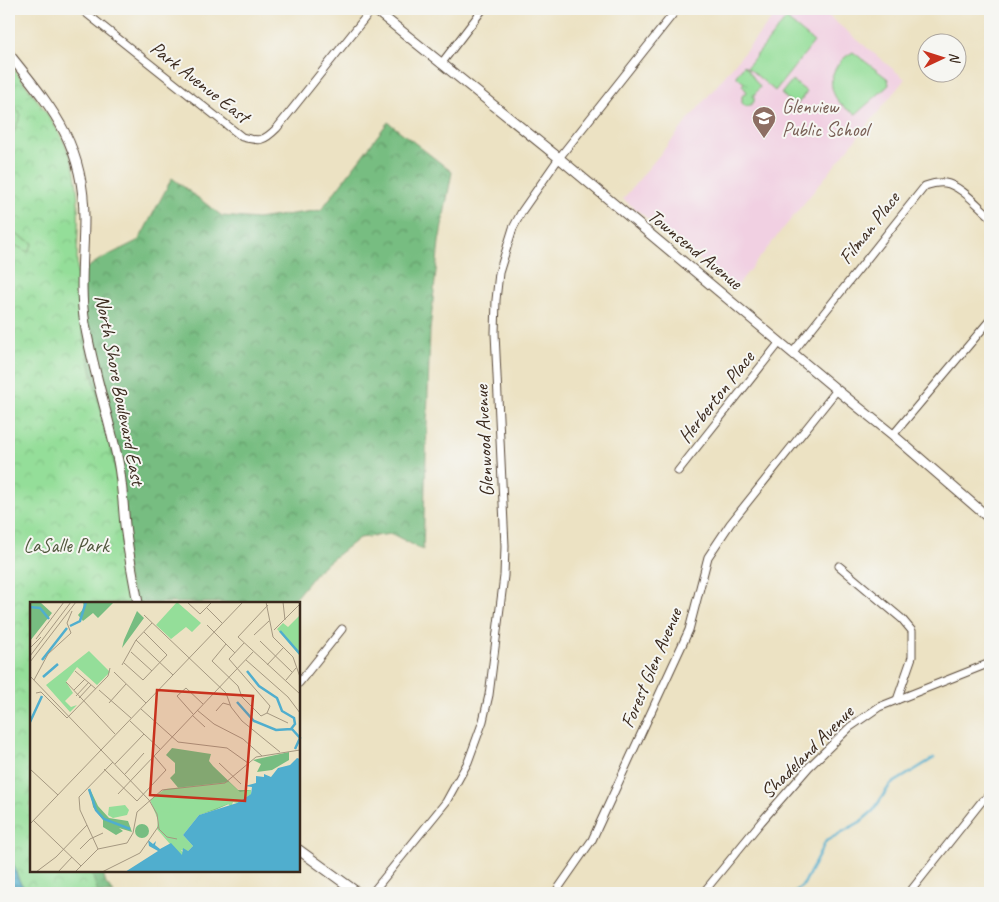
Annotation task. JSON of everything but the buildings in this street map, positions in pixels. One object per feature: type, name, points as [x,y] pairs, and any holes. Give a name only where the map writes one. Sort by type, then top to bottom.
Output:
[{"type":"street","name":"Park Avenue East","points":[[81,9],[242,137],[254,141],[266,139],[277,128],[373,9]]},
{"type":"street","name":"Townsend Avenue","points":[[373,9],[559,158],[893,435],[990,519]]},
{"type":"street","points":[[441,64],[483,9]]},
{"type":"street","name":"Glenwood Avenue","points":[[372,893],[446,802],[468,762],[483,721],[489,695],[504,576],[495,333],[496,300],[499,273],[513,228],[522,211],[559,158],[677,9]]},
{"type":"street","name":"North Shore Boulevard East","points":[[9,54],[46,101],[61,124],[70,143],[79,172],[83,202],[82,289],[85,323],[118,462],[129,556],[138,602]]},
{"type":"street","name":"Filman Place","points":[[792,352],[925,186],[947,183],[956,187],[990,216]]},
{"type":"street","points":[[893,435],[990,320]]},
{"type":"street","name":"Herberton Place","points":[[678,471],[780,342]]},
{"type":"street","name":"Forest Glen Avenue","points":[[555,893],[592,840],[689,630],[708,557],[730,524],[837,390]]},
{"type":"street","points":[[839,566],[902,619],[912,631],[912,657],[897,700]]},
{"type":"street","points":[[300,682],[342,630]]},
{"type":"street","name":"Shadeland Avenue","points":[[703,893],[809,767],[850,727],[879,707],[990,663]]},
{"type":"street","points":[[909,893],[982,801],[990,795]]},
{"type":"street","points":[[300,851],[358,893]]},
{"type":"shaded area","name":"Glenview Public School","points":[[780,9],[820,9],[905,79],[735,288],[623,199]]},
{"type":"green space","points":[[786,19],[814,42],[775,91],[747,67]]},
{"type":"green space","points":[[853,52],[888,79],[889,85],[856,114],[838,101],[832,84],[836,67]]},
{"type":"green space","name":"LaSalle Park","points":[[9,63],[57,129],[65,143],[75,173],[78,204],[77,257],[79,299],[84,341],[116,471],[125,562],[134,602],[30,602],[30,872],[91,872],[98,893],[33,893],[19,881],[9,855]]},
{"type":"green space","points":[[744,65],[760,87],[754,95],[754,102],[749,106],[745,106],[742,103],[742,96],[747,92],[742,85],[744,83],[736,76]]},
{"type":"green space","points":[[792,80],[807,92],[796,106],[781,94]]},
{"type":"green space","points":[[9,98],[21,115],[13,134],[9,138]]},
{"type":"green space","points":[[388,122],[452,172],[439,242],[430,330],[423,550],[392,534],[359,538],[318,570],[292,602],[30,602],[30,872],[103,872],[106,884],[114,893],[33,893],[9,855],[9,464],[67,281],[99,260],[139,240],[172,178],[222,216],[257,219],[321,210]]},
{"type":"green space","points":[[9,231],[33,243],[28,252],[9,242]]},
{"type":"water","points":[[9,855],[19,881],[33,893],[9,893]]},
{"type":"waterway","points":[[794,893],[804,884],[826,841],[860,822],[873,811],[890,785],[934,758]]},
{"type":"place","name":"Glenview Public School","points":[[764,139]]}]
